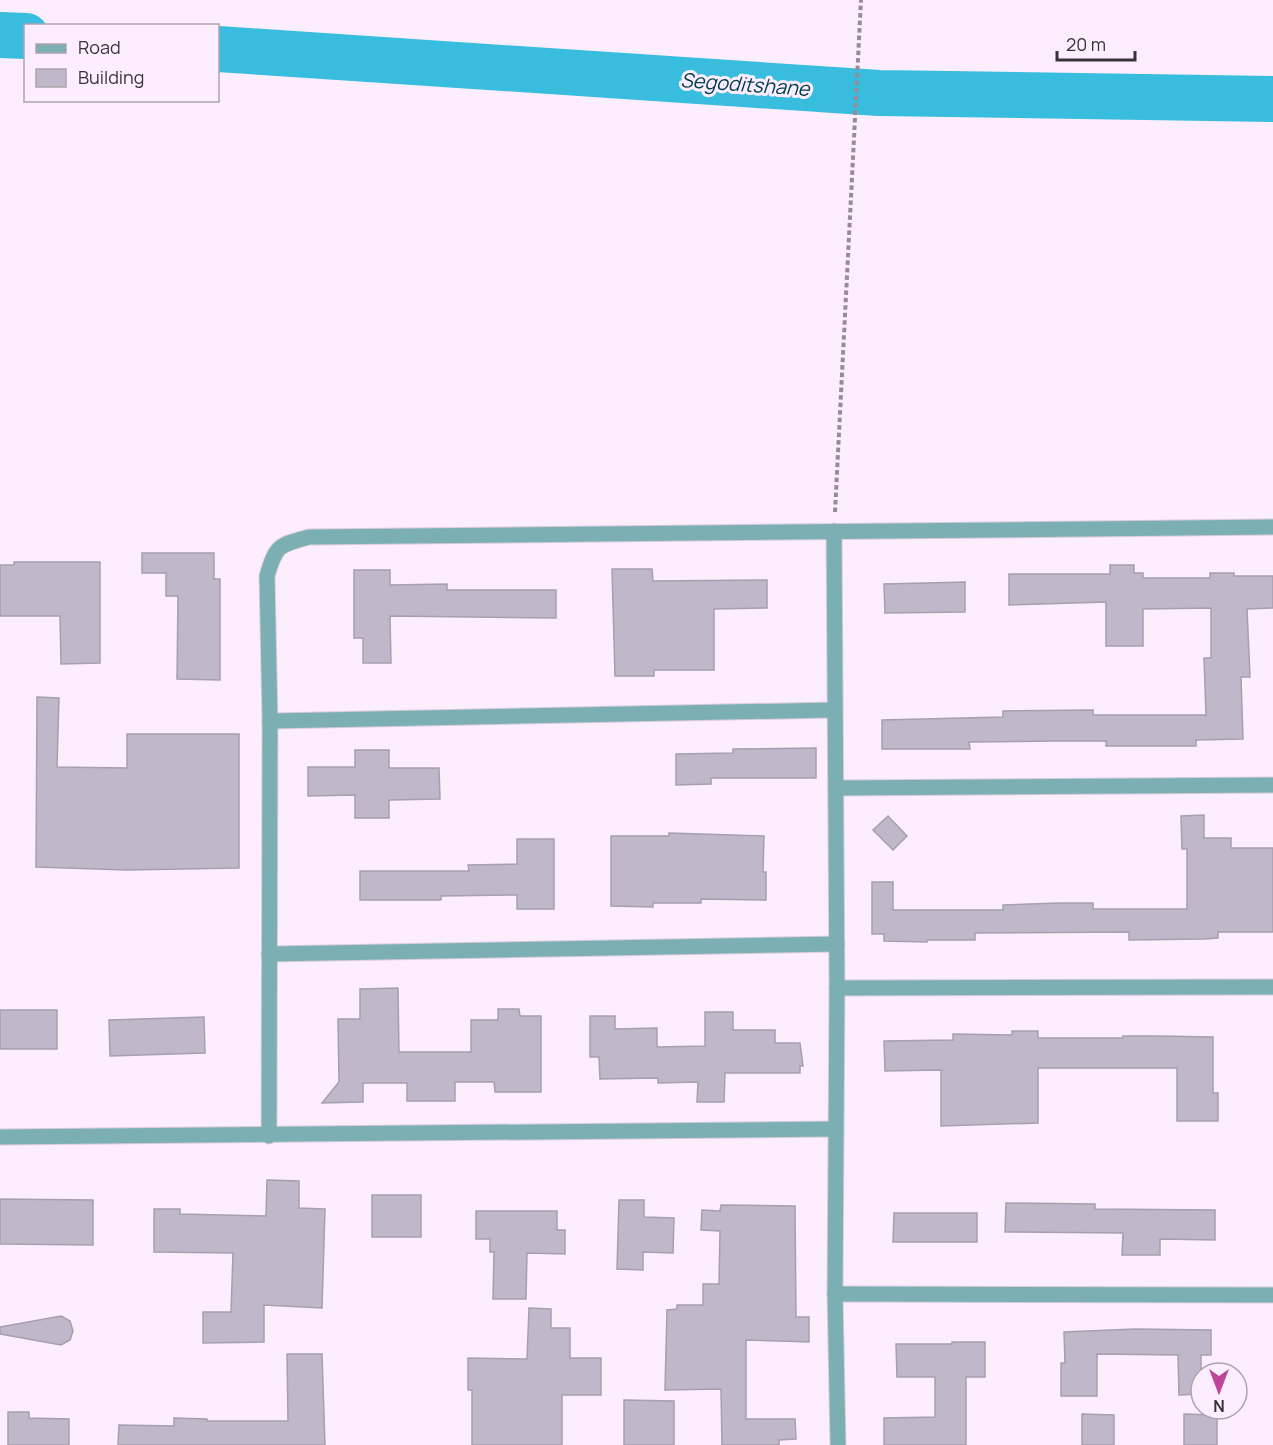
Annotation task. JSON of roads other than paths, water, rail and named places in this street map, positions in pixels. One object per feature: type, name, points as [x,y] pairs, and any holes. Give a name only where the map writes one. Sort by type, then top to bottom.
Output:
[{"type":"street","points":[[269,1136],[270,721],[267,576],[273,555],[284,544],[309,537],[1273,527]]},
{"type":"street","points":[[834,531],[837,944],[835,1294],[838,1445]]},
{"type":"street","points":[[270,721],[834,710]]},
{"type":"street","points":[[836,788],[1273,785]]},
{"type":"street","points":[[269,954],[837,944]]},
{"type":"street","points":[[837,987],[1273,987]]},
{"type":"street","points":[[0,1137],[835,1130]]},
{"type":"street","points":[[835,1294],[1273,1295]]},
{"type":"waterway","name":"Segoditshane","points":[[0,35],[24,36]]},
{"type":"waterway","name":"Segoditshane","points":[[219,49],[879,93],[1273,99]]}]
